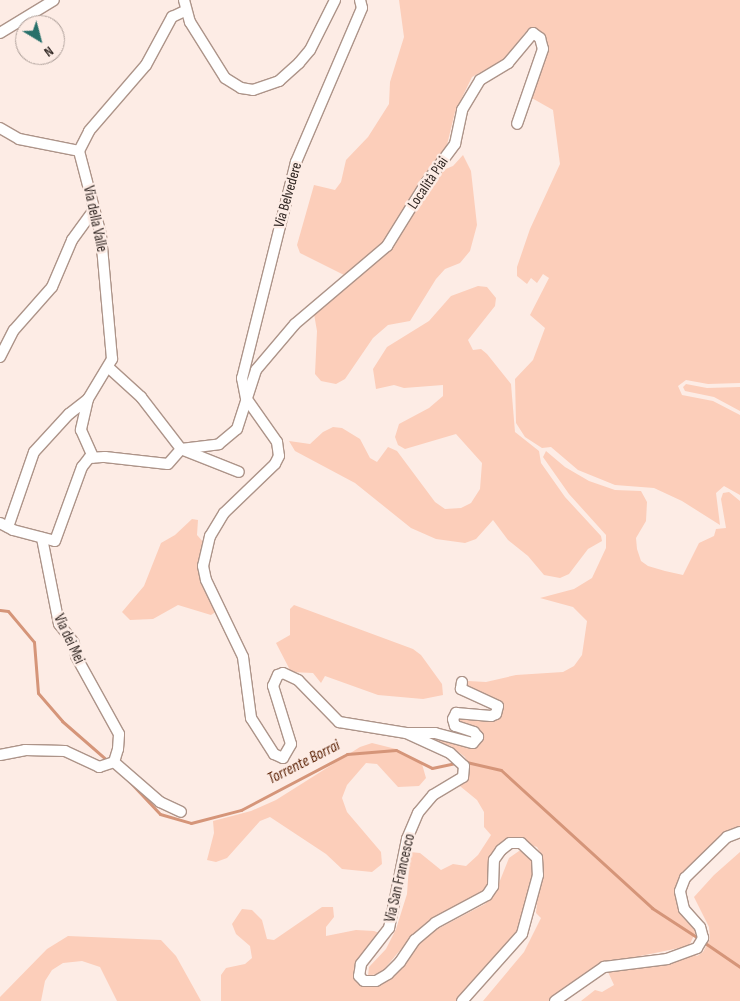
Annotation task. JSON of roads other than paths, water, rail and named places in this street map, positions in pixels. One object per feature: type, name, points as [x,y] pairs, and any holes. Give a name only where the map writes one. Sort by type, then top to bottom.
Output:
[{"type":"street","points":[[0,33],[54,0]]},
{"type":"street","points":[[184,0],[184,11],[225,78],[241,88],[253,90],[279,81],[299,64],[310,50],[335,0]]},
{"type":"street","name":"Via Belvedere","points":[[246,398],[242,378],[252,330],[296,162],[362,8],[360,0]]},
{"type":"street","points":[[0,128],[19,139],[79,151],[89,131],[146,65],[172,17],[184,11]]},
{"type":"street","name":"Località Piai","points":[[246,398],[256,370],[296,324],[387,246],[426,183],[454,144],[462,110],[480,80],[508,63],[533,34],[540,38],[542,49],[517,124]]},
{"type":"street","name":"Via della Valle","points":[[79,151],[101,235],[112,335],[112,359],[108,367]]},
{"type":"street","points":[[0,357],[14,330],[52,287],[72,240],[95,208]]},
{"type":"street","points":[[93,458],[81,430],[88,399],[108,367],[141,396],[181,449],[239,472]]},
{"type":"street","points":[[88,399],[68,414],[34,452],[4,525],[55,541],[82,468],[93,458],[168,464],[181,449],[200,449],[226,440],[237,429],[246,398]]},
{"type":"street","name":"Via San Francesco","points":[[246,398],[277,442],[279,456],[275,464],[216,525],[206,547],[203,566],[206,580],[243,657],[251,718],[274,754],[283,758],[289,753],[289,731],[273,686],[278,675],[283,673],[298,680],[339,722],[406,733],[463,762],[463,777],[433,795],[418,813],[407,838],[389,928],[361,964],[359,976],[364,981],[376,981],[388,974],[400,962],[415,940],[435,923],[482,899],[493,886],[494,860],[501,850],[510,843],[521,843],[537,858],[538,875],[522,934],[462,1001]]},
{"type":"street","name":"Via dei Mei","points":[[42,538],[59,624],[74,643],[76,656],[119,734],[112,763]]},
{"type":"street","points":[[406,733],[435,733],[472,743],[478,737],[474,732],[455,726],[452,719],[456,713],[491,716],[496,714],[498,706],[461,689],[462,682]]},
{"type":"street","points":[[0,755],[25,750],[65,751],[100,767],[112,763],[160,802],[181,812]]},
{"type":"street","points":[[554,1001],[604,967],[667,959],[688,954],[697,948],[703,938],[700,927],[684,908],[680,891],[685,878],[727,837],[740,832]]},
{"type":"waterway","name":"Torrente Borrai","points":[[0,610],[8,611],[34,642],[38,693],[62,721],[108,761]]},
{"type":"waterway","name":"Torrente Borrai","points":[[129,781],[160,814],[191,823],[241,810],[347,754],[396,750],[432,768],[456,763]]},
{"type":"waterway","name":"Torrente Borrai","points":[[462,761],[501,770],[652,908],[698,938]]},
{"type":"waterway","name":"Torrente Borrai","points":[[705,943],[740,967]]}]
